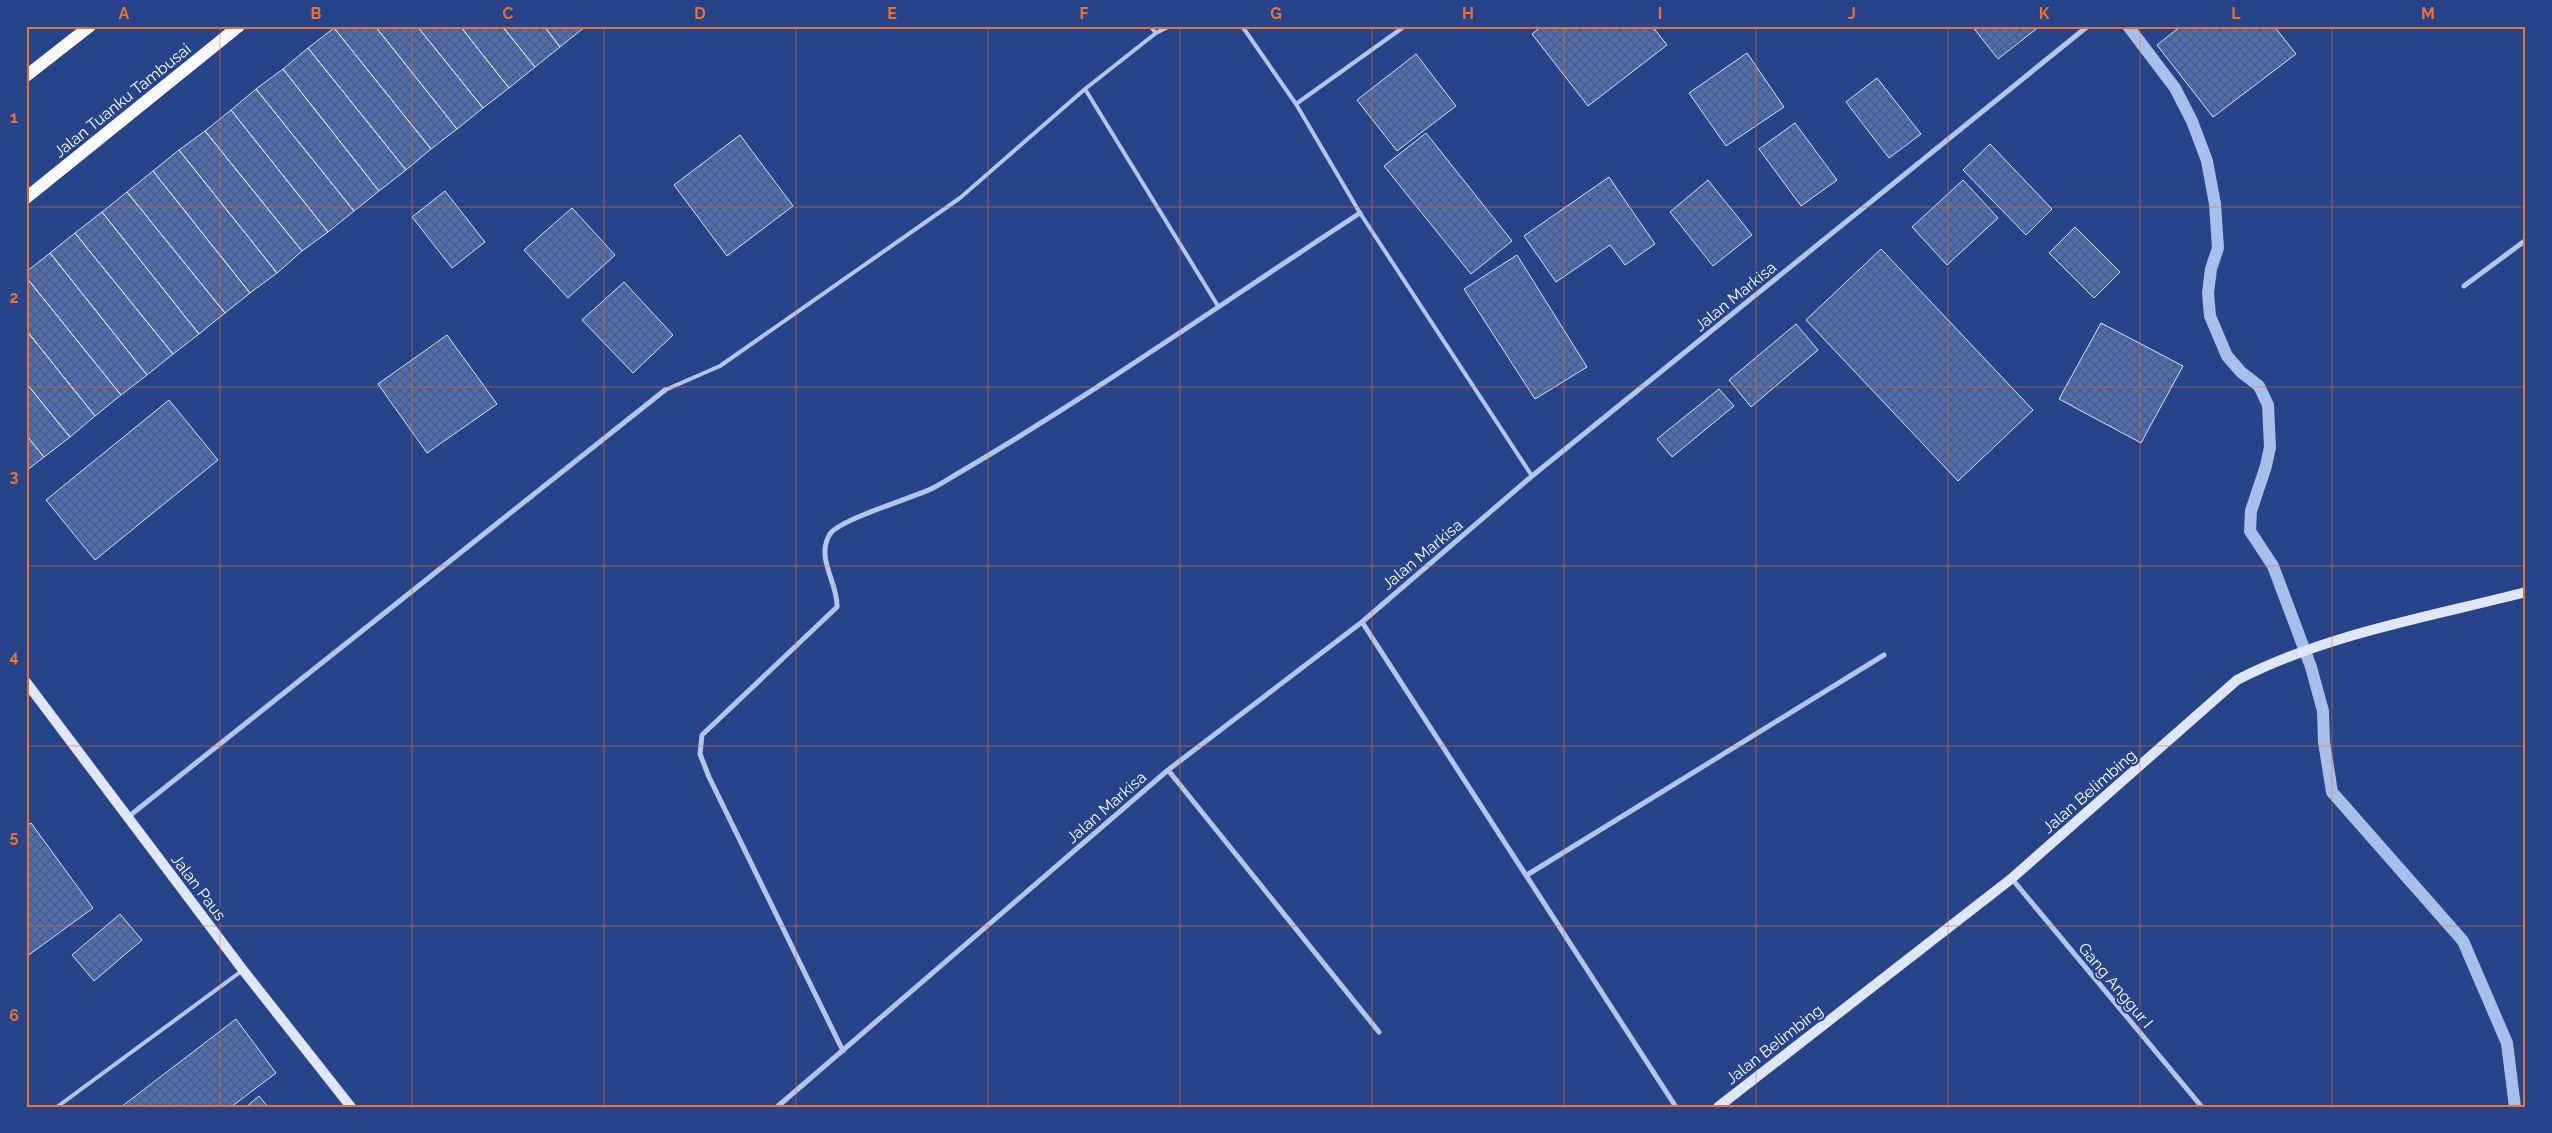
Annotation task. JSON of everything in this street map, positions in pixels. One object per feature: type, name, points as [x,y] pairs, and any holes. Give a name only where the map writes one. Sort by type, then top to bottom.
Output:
[{"type":"main road","points":[[26,76],[90,26]]},
{"type":"main road","name":"Jalan Tuanku Tambusai","points":[[26,198],[239,26]]},
{"type":"street","name":"Jalan Markisa","points":[[777,1107],[1168,770],[1362,622],[1532,476],[2088,26]]},
{"type":"street","points":[[843,1051],[709,777],[700,754],[702,735],[838,607],[836,591],[825,559],[824,546],[831,532],[857,518],[933,488],[1006,445],[1360,213]]},
{"type":"street","points":[[2464,286],[2526,240]]},
{"type":"street","points":[[128,817],[665,390]]},
{"type":"street","name":"Jalan Belimbing","points":[[1718,1107],[2011,879],[2237,680],[2276,660],[2321,644],[2526,592]]},
{"type":"street","points":[[1362,622],[1676,1107]]},
{"type":"street","points":[[1527,875],[1884,655]]},
{"type":"street","name":"Jalan Paus","points":[[26,682],[243,970],[352,1107]]},
{"type":"street","points":[[1168,770],[1379,1032]]},
{"type":"street","name":"Gang Anggur I","points":[[2011,879],[2202,1107]]},
{"type":"lane","points":[[1150,26],[1156,33]]},
{"type":"lane","points":[[665,390],[720,366],[960,198],[1085,89],[1156,33],[1170,26]]},
{"type":"lane","points":[[1242,26],[1296,104],[1360,213],[1532,476]]},
{"type":"lane","points":[[1296,104],[1405,26]]},
{"type":"lane","points":[[1085,89],[1218,306]]},
{"type":"lane","points":[[57,1107],[243,970]]},
{"type":"building","points":[[336,26],[375,26],[457,129],[431,149],[334,28]]},
{"type":"building","points":[[375,26],[417,26],[483,108],[457,129]]},
{"type":"building","points":[[417,26],[460,26],[509,88],[483,108]]},
{"type":"building","points":[[460,26],[502,26],[535,67],[509,88]]},
{"type":"building","points":[[502,26],[544,26],[560,47],[535,67]]},
{"type":"building","points":[[544,26],[586,26],[560,47]]},
{"type":"building","points":[[1542,26],[1652,26],[1667,45],[1588,106],[1532,34]]},
{"type":"building","points":[[1972,26],[2040,26],[1998,59]]},
{"type":"building","points":[[2181,26],[2274,26],[2296,54],[2213,117],[2157,45]]},
{"type":"building","points":[[334,28],[431,149],[406,170],[308,48]]},
{"type":"building","points":[[308,48],[406,170],[379,191],[283,69]]},
{"type":"building","points":[[1747,53],[1784,107],[1726,146],[1689,93]]},
{"type":"building","points":[[1416,54],[1456,106],[1397,151],[1357,100]]},
{"type":"building","points":[[283,69],[379,191],[354,211],[256,89]]},
{"type":"building","points":[[1877,78],[1921,134],[1889,158],[1846,102]]},
{"type":"building","points":[[256,89],[354,211],[328,232],[231,110]]},
{"type":"building","points":[[231,110],[328,232],[302,251],[205,131]]},
{"type":"building","points":[[1795,123],[1837,180],[1801,206],[1759,149]]},
{"type":"building","points":[[205,131],[302,251],[277,273],[179,150]]},
{"type":"building","points":[[1426,133],[1512,241],[1471,274],[1384,166]]},
{"type":"building","points":[[740,135],[793,206],[727,256],[674,185]]},
{"type":"building","points":[[1990,144],[2052,209],[2026,235],[1963,170]]},
{"type":"building","points":[[179,150],[277,273],[250,293],[153,171]]},
{"type":"building","points":[[153,171],[250,293],[225,313],[127,192]]},
{"type":"building","points":[[1609,177],[1655,244],[1625,265],[1610,245],[1556,282],[1524,236]]},
{"type":"building","points":[[1708,180],[1752,235],[1713,266],[1670,212]]},
{"type":"building","points":[[1963,180],[1998,218],[1947,265],[1912,227]]},
{"type":"building","points":[[445,191],[485,242],[452,268],[412,217]]},
{"type":"building","points":[[127,192],[225,313],[199,334],[102,212]]},
{"type":"building","points":[[572,208],[615,255],[568,298],[524,250]]},
{"type":"building","points":[[102,212],[199,334],[173,354],[75,233]]},
{"type":"building","points":[[2075,227],[2120,272],[2094,298],[2049,253]]},
{"type":"building","points":[[75,233],[173,354],[147,375],[50,253]]},
{"type":"building","points":[[1881,249],[2033,410],[1958,481],[1806,320]]},
{"type":"building","points":[[50,253],[147,375],[121,395],[26,277],[26,272]]},
{"type":"building","points":[[1517,255],[1587,367],[1535,399],[1464,289]]},
{"type":"building","points":[[26,277],[121,395],[95,416],[26,330]]},
{"type":"building","points":[[624,282],[673,335],[633,373],[582,320]]},
{"type":"building","points":[[2101,323],[2183,366],[2141,443],[2059,399]]},
{"type":"building","points":[[1796,324],[1818,350],[1751,407],[1729,380]]},
{"type":"building","points":[[26,330],[95,416],[70,437],[26,383]]},
{"type":"building","points":[[447,335],[497,404],[427,453],[378,384]]},
{"type":"building","points":[[26,383],[70,437],[44,457],[26,435]]},
{"type":"building","points":[[1719,389],[1734,406],[1672,457],[1657,439]]},
{"type":"building","points":[[169,400],[218,460],[95,560],[46,500]]},
{"type":"building","points":[[26,435],[44,457],[26,471]]},
{"type":"building","points":[[31,823],[93,908],[26,957],[26,826]]},
{"type":"building","points":[[120,914],[142,940],[94,981],[72,955]]},
{"type":"building","points":[[236,1019],[276,1073],[231,1107],[121,1107]]},
{"type":"building","points":[[259,1096],[268,1107],[246,1107]]},
{"type":"waterway","points":[[2128,26],[2175,88],[2192,121],[2207,161],[2215,204],[2218,248],[2211,269],[2208,293],[2210,316],[2227,356],[2241,372],[2259,386],[2268,405],[2270,447],[2266,466],[2251,511],[2250,531],[2273,566],[2311,667],[2323,711],[2324,742],[2332,792],[2463,941],[2507,1043],[2515,1107]]}]
